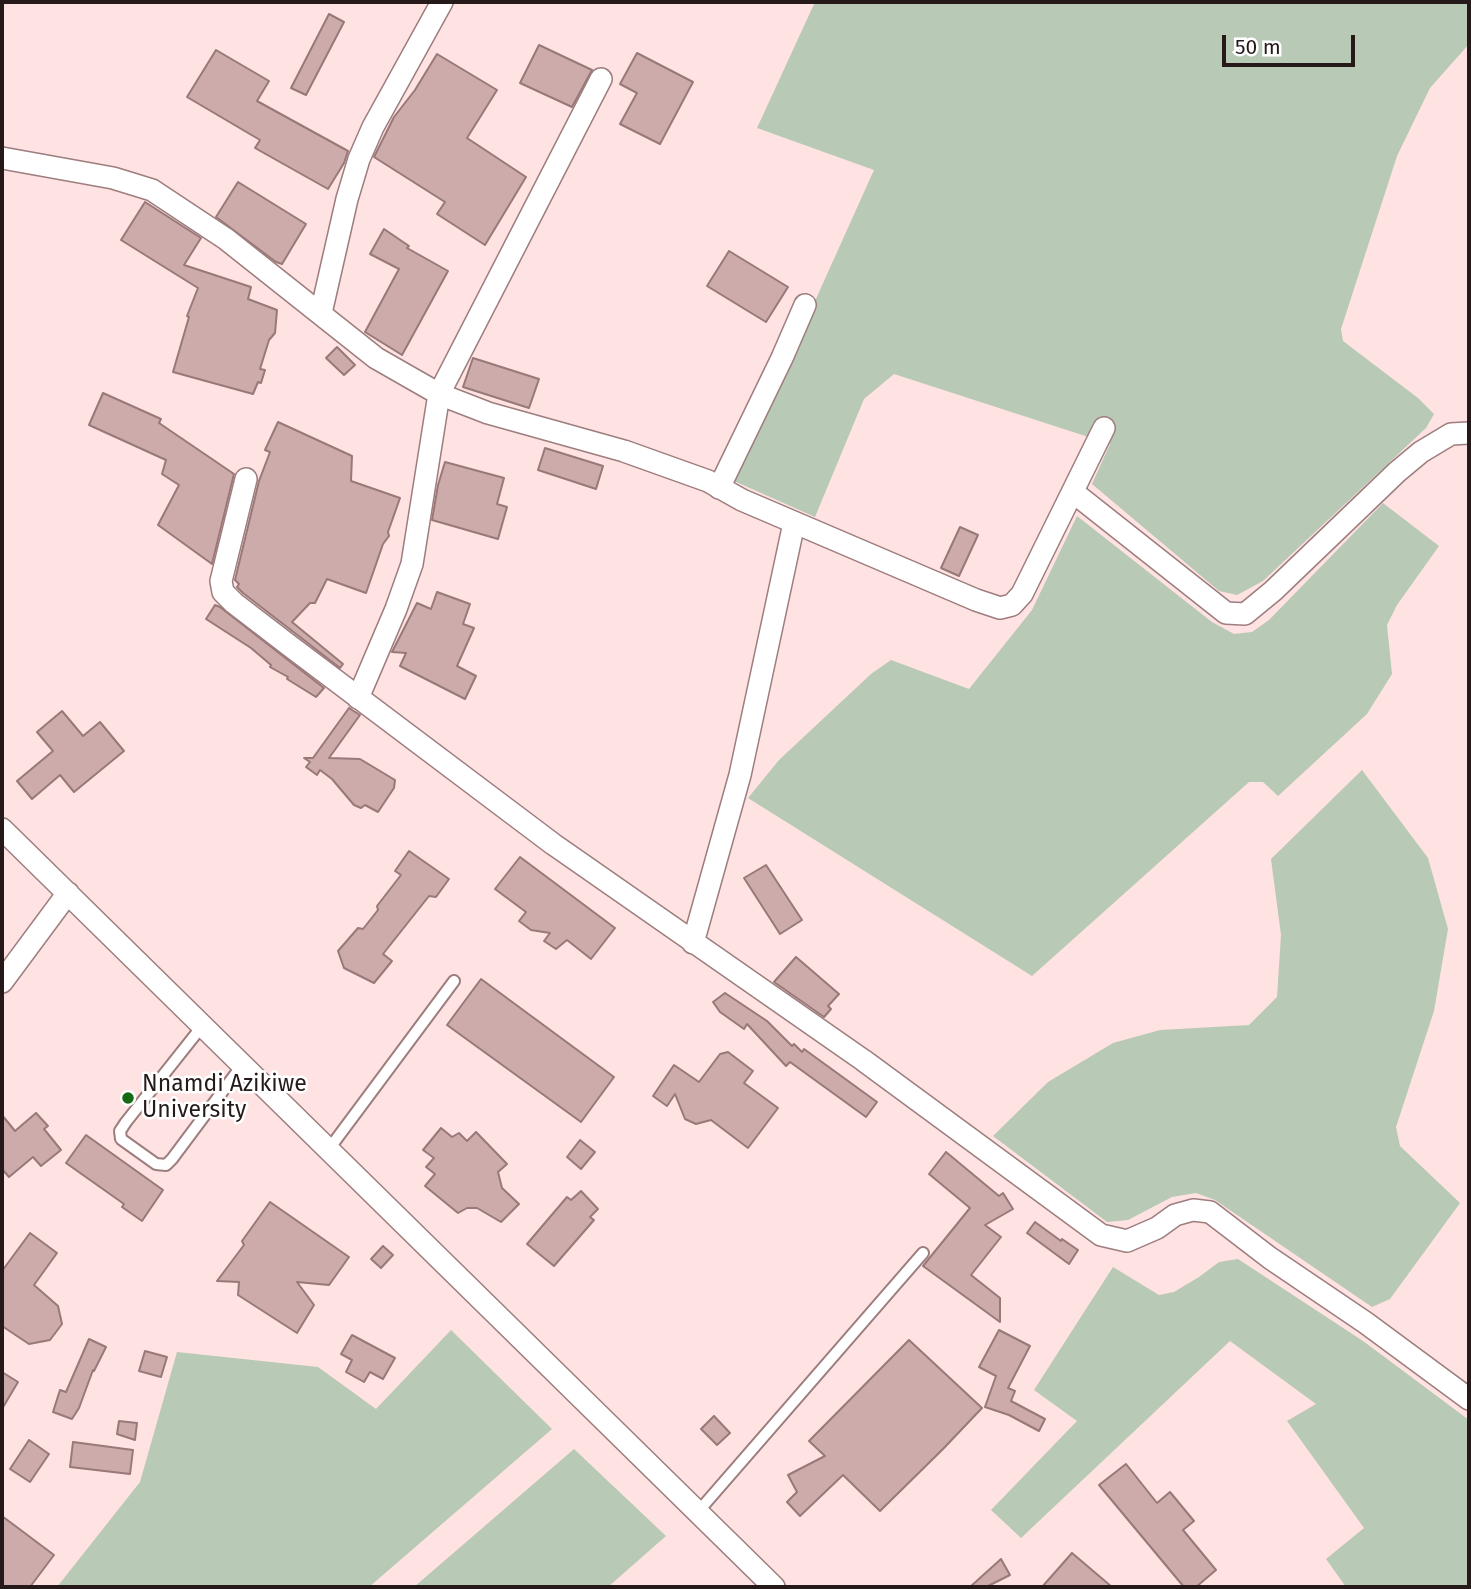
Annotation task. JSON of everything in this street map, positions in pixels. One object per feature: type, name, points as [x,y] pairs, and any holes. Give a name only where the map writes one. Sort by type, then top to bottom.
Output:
[{"type":"street","points":[[321,313],[359,159],[373,127],[442,2]]},
{"type":"street","points":[[358,698],[412,564],[439,394],[601,79]]},
{"type":"street","points":[[2,159],[113,178],[152,190],[226,239],[376,358],[439,394],[488,413],[624,451],[708,481],[742,500],[794,523],[1000,608],[1012,605],[1022,594],[1104,428]]},
{"type":"street","points":[[719,488],[805,305]]},
{"type":"street","points":[[1073,492],[1226,613],[1245,614],[1421,452],[1451,435],[1469,433]]},
{"type":"street","points":[[246,479],[220,581],[223,592],[358,698],[553,844],[863,1060],[1101,1235],[1128,1241],[1157,1228],[1175,1215],[1193,1210],[1210,1212],[1270,1258],[1366,1323],[1469,1399]]},
{"type":"street","points":[[694,943],[740,775],[794,523]]},
{"type":"street","points":[[2,829],[774,1587]]},
{"type":"street","points":[[2,982],[68,893]]},
{"type":"lane","points":[[329,1149],[454,981]]},
{"type":"lane","points":[[203,1025],[126,1122],[120,1131],[121,1139],[156,1164],[166,1165],[243,1064]]},
{"type":"lane","points":[[697,1513],[923,1253]]},
{"type":"green space","points":[[815,2],[1469,2],[1469,44],[1430,88],[1397,156],[1341,329],[1343,341],[1418,398],[1434,414],[1426,428],[1263,581],[1237,595],[1219,591],[1092,484],[1110,444],[894,374],[864,399],[815,517],[734,481],[874,170],[757,128]]},
{"type":"green space","points":[[1383,503],[1439,546],[1397,605],[1387,625],[1392,674],[1367,714],[1278,796],[1263,782],[1249,782],[1032,976],[748,798],[779,760],[871,674],[891,660],[969,689],[1032,610],[1077,516],[1212,622],[1234,634],[1252,632],[1269,620]]},
{"type":"green space","points":[[1362,770],[1428,858],[1448,929],[1434,1011],[1396,1127],[1400,1146],[1460,1203],[1390,1299],[1372,1307],[1215,1200],[1196,1193],[1172,1197],[1128,1220],[1107,1222],[993,1136],[1048,1082],[1113,1043],[1160,1030],[1249,1025],[1277,997],[1281,935],[1271,859]]},
{"type":"green space","points":[[1238,1259],[1363,1341],[1469,1420],[1469,1587],[1346,1587],[1326,1559],[1364,1528],[1287,1421],[1316,1404],[1230,1341],[1021,1538],[991,1510],[1077,1421],[1034,1390],[1113,1267],[1159,1295],[1174,1292],[1219,1262]]},
{"type":"green space","points":[[451,1330],[552,1429],[369,1587],[57,1587],[140,1482],[177,1352],[318,1367],[376,1409]]},
{"type":"green space","points":[[574,1449],[666,1536],[608,1587],[414,1587]]},
{"type":"building","points":[[329,14],[344,22],[306,95],[291,88]]},
{"type":"building","points":[[539,45],[592,70],[572,107],[520,83]]},
{"type":"building","points":[[216,50],[269,81],[257,101],[348,151],[328,189],[255,148],[260,140],[187,97]]},
{"type":"building","points":[[637,53],[693,82],[660,144],[620,124],[637,93],[620,84]]},
{"type":"building","points":[[437,54],[497,90],[467,138],[526,177],[485,245],[437,214],[445,202],[374,157],[394,117],[415,90]]},
{"type":"building","points":[[238,182],[306,224],[282,264],[216,217]]},
{"type":"building","points":[[145,202],[201,238],[184,265],[251,287],[248,299],[277,310],[275,333],[269,340],[260,369],[265,370],[261,383],[258,382],[253,394],[173,372],[189,317],[187,316],[198,288],[121,240]]},
{"type":"building","points":[[384,229],[409,246],[407,248],[448,271],[402,355],[365,332],[399,269],[370,254]]},
{"type":"building","points":[[729,251],[788,287],[766,322],[707,286]]},
{"type":"building","points":[[337,347],[355,365],[344,375],[326,358]]},
{"type":"building","points":[[473,358],[539,379],[529,408],[463,387]]},
{"type":"building","points":[[103,393],[161,419],[159,423],[234,474],[212,564],[158,525],[179,485],[162,474],[166,460],[89,425]]},
{"type":"building","points":[[278,422],[352,456],[351,481],[400,498],[389,536],[383,544],[366,593],[327,579],[315,603],[310,603],[292,622],[343,664],[340,668],[243,593],[235,580],[259,481],[270,452],[265,450]]},
{"type":"building","points":[[545,448],[603,466],[596,489],[538,470]]},
{"type":"building","points":[[445,462],[504,478],[497,504],[507,507],[498,539],[432,520]]},
{"type":"building","points":[[960,527],[978,535],[959,576],[941,568]]},
{"type":"building","points":[[437,592],[470,604],[463,624],[474,628],[457,666],[476,676],[465,699],[400,666],[406,653],[392,652],[417,603],[431,609]]},
{"type":"building","points":[[215,605],[324,688],[316,697],[270,667],[271,665],[251,648],[206,619]]},
{"type":"building","points":[[349,708],[360,715],[329,758],[360,759],[395,780],[394,788],[378,812],[365,805],[361,808],[354,805],[332,779],[320,770],[317,775],[306,767],[310,762],[304,758],[313,758]]},
{"type":"building","points":[[62,711],[83,736],[100,722],[124,751],[74,792],[60,775],[32,799],[17,781],[53,751],[37,732]]},
{"type":"building","points":[[409,851],[449,879],[436,897],[429,896],[383,954],[392,961],[374,983],[344,968],[338,951],[358,928],[363,929],[378,910],[377,906],[401,875],[395,871]]},
{"type":"building","points":[[520,857],[615,928],[591,959],[567,940],[556,949],[544,941],[550,933],[531,930],[519,921],[526,912],[495,889]]},
{"type":"building","points":[[766,865],[802,920],[780,934],[744,878]]},
{"type":"building","points":[[796,957],[839,994],[828,1006],[831,1009],[824,1017],[774,982]]},
{"type":"building","points":[[481,979],[614,1077],[581,1122],[447,1025]]},
{"type":"building","points":[[725,993],[767,1021],[792,1046],[794,1044],[802,1052],[804,1049],[877,1102],[866,1117],[790,1062],[786,1066],[747,1024],[744,1029],[720,1012],[713,1002]]},
{"type":"building","points":[[728,1052],[753,1071],[744,1083],[778,1108],[748,1148],[711,1120],[696,1124],[685,1119],[675,1094],[667,1106],[653,1096],[674,1065],[699,1082],[720,1054]]},
{"type":"building","points":[[36,1113],[48,1126],[44,1129],[61,1150],[41,1166],[33,1157],[9,1177],[2,1169],[2,1115],[15,1131]]},
{"type":"building","points":[[441,1128],[452,1137],[459,1133],[467,1141],[476,1132],[507,1164],[498,1172],[502,1188],[519,1204],[501,1222],[477,1208],[467,1208],[458,1213],[425,1186],[435,1174],[426,1167],[434,1158],[423,1150]]},
{"type":"building","points":[[86,1135],[163,1190],[142,1221],[122,1207],[124,1204],[66,1163]]},
{"type":"building","points":[[580,1140],[595,1152],[581,1169],[567,1157]]},
{"type":"building","points":[[946,1152],[999,1196],[1003,1193],[1013,1209],[985,1225],[1001,1237],[971,1275],[1000,1298],[1000,1322],[923,1266],[970,1208],[929,1174]]},
{"type":"building","points":[[581,1191],[598,1209],[590,1217],[594,1220],[554,1266],[527,1244],[567,1197],[571,1200]]},
{"type":"building","points":[[270,1202],[349,1257],[329,1285],[297,1282],[314,1305],[297,1333],[238,1295],[239,1282],[217,1281],[244,1245],[242,1241]]},
{"type":"building","points":[[1035,1222],[1078,1250],[1069,1264],[1027,1233]]},
{"type":"building","points":[[30,1233],[57,1253],[34,1285],[58,1306],[62,1324],[50,1340],[29,1344],[2,1326],[2,1271]]},
{"type":"building","points":[[383,1246],[393,1255],[381,1268],[371,1259]]},
{"type":"building","points":[[999,1330],[1030,1346],[1008,1388],[1015,1391],[1011,1401],[1045,1419],[1039,1431],[1009,1415],[985,1407],[996,1376],[979,1367]]},
{"type":"building","points":[[352,1335],[395,1358],[383,1379],[370,1372],[364,1382],[346,1372],[352,1360],[341,1354]]},
{"type":"building","points":[[89,1339],[106,1347],[72,1419],[53,1412],[60,1390],[66,1392]]},
{"type":"building","points":[[909,1340],[982,1408],[880,1511],[843,1475],[800,1516],[787,1502],[797,1492],[788,1475],[825,1456],[809,1441]]},
{"type":"building","points":[[145,1351],[167,1357],[161,1377],[139,1371]]},
{"type":"building","points":[[2,1372],[18,1382],[2,1409]]},
{"type":"building","points":[[714,1416],[730,1433],[717,1445],[701,1429]]},
{"type":"building","points":[[119,1421],[137,1423],[135,1440],[117,1434]]},
{"type":"building","points":[[29,1440],[49,1454],[30,1482],[10,1469]]},
{"type":"building","points":[[73,1442],[133,1450],[130,1474],[70,1467]]},
{"type":"building","points":[[1126,1464],[1157,1503],[1170,1492],[1194,1521],[1183,1530],[1216,1570],[1196,1587],[1184,1587],[1099,1485]]},
{"type":"building","points":[[2,1516],[54,1555],[30,1587],[2,1587]]},
{"type":"building","points":[[1072,1553],[1112,1587],[1042,1587]]},
{"type":"building","points":[[1001,1559],[1010,1575],[986,1587],[970,1587]]},
{"type":"place","name":"Nnamdi Azikiwe University","points":[[128,1098]]}]
